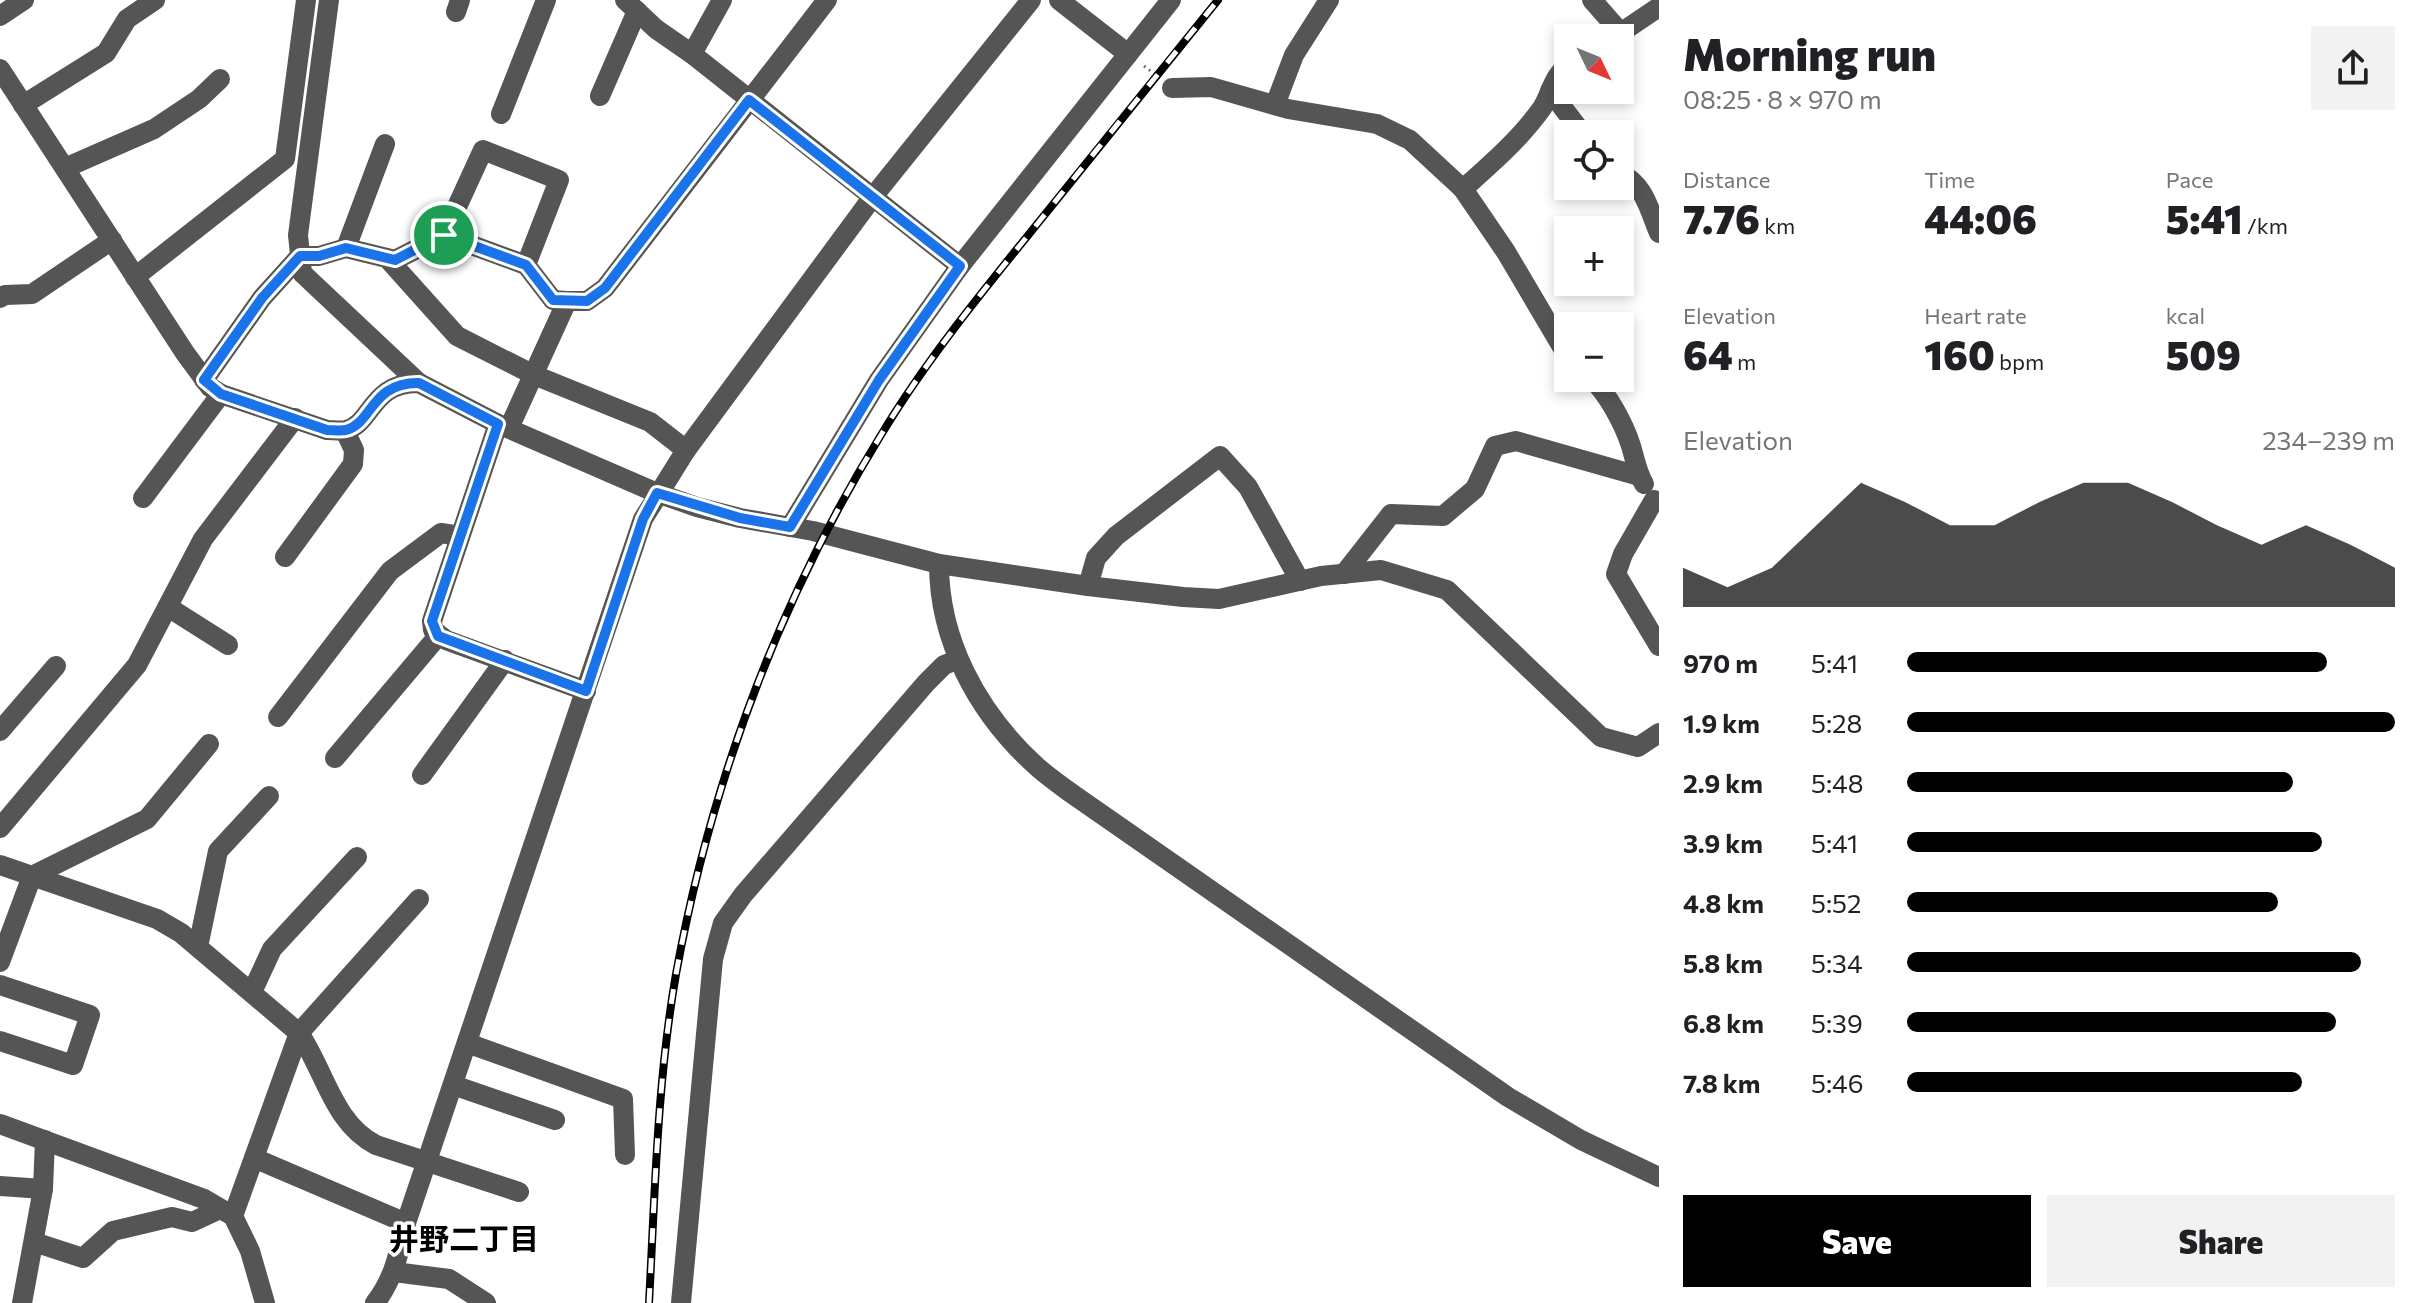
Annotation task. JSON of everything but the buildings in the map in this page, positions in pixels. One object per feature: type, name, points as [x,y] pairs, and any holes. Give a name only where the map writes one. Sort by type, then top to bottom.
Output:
[{"type":"street","points":[[0,16],[24,0]]},
{"type":"street","points":[[23,105],[106,53],[127,19],[155,0]]},
{"type":"street","points":[[135,277],[285,159],[306,0]]},
{"type":"street","points":[[329,0],[298,235],[302,273],[419,383],[504,426],[657,493],[740,518],[813,531],[939,564],[1088,586],[1219,599],[1300,581],[1381,570],[1447,590],[1601,737],[1638,747],[1659,733]]},
{"type":"street","points":[[501,114],[546,0]]},
{"type":"street","points":[[692,54],[722,0]]},
{"type":"street","points":[[444,235],[526,265],[553,300],[587,301],[605,288],[827,0]]},
{"type":"street","points":[[375,1303],[394,1272],[406,1223],[643,519],[686,450],[872,198],[1031,0]]},
{"type":"street","points":[[1059,0],[1128,54]]},
{"type":"street","points":[[790,527],[879,380],[960,266],[1171,0]]},
{"type":"street","points":[[1275,105],[1294,55],[1329,0]]},
{"type":"street","points":[[1592,0],[1609,24]]},
{"type":"street","points":[[600,96],[631,6],[656,29],[692,54],[960,266]]},
{"type":"street","points":[[1634,24],[1659,7]]},
{"type":"street","points":[[0,69],[204,380],[221,394],[327,430],[345,431],[354,426],[373,402],[388,390],[407,383],[419,383]]},
{"type":"street","points":[[65,168],[154,129],[199,99],[220,79]]},
{"type":"street","points":[[1463,189],[1509,148],[1543,106],[1554,83]]},
{"type":"street","points":[[1172,88],[1211,87],[1275,105],[1377,124],[1410,140],[1463,189],[1506,252],[1554,333]]},
{"type":"street","points":[[1550,91],[1572,120]]},
{"type":"street","points":[[346,248],[385,144]]},
{"type":"street","points":[[204,380],[262,298],[300,256],[319,256],[346,248],[395,260],[444,235],[483,150],[559,180],[526,265]]},
{"type":"street","points":[[1634,180],[1640,187],[1659,233]]},
{"type":"street","points":[[0,298],[32,294],[112,240]]},
{"type":"street","points":[[388,259],[457,336],[534,375],[650,422],[686,450]]},
{"type":"street","points":[[567,301],[534,375],[504,426],[460,536],[432,621],[438,636],[586,691]]},
{"type":"street","points":[[1604,392],[1630,442],[1639,476],[1656,500],[1623,554],[1616,574],[1659,646]]},
{"type":"street","points":[[143,498],[221,394]]},
{"type":"street","points":[[0,828],[137,665],[203,539],[295,418]]},
{"type":"street","points":[[285,557],[353,464],[354,450],[345,431]]},
{"type":"street","points":[[1344,574],[1391,514],[1443,516],[1475,489],[1495,446],[1516,441],[1639,476]]},
{"type":"street","points":[[1088,586],[1096,558],[1116,536],[1220,456],[1248,487],[1300,581]]},
{"type":"street","points":[[278,717],[390,571],[441,533],[460,536]]},
{"type":"street","points":[[939,564],[944,620],[957,660],[977,695],[1033,763],[1071,793],[1539,1117],[1659,1177]]},
{"type":"street","points":[[168,607],[228,645]]},
{"type":"street","points":[[335,758],[438,636]]},
{"type":"street","points":[[422,775],[505,660]]},
{"type":"street","points":[[681,1303],[713,959],[723,923],[743,895],[926,683],[944,665],[957,660]]},
{"type":"street","points":[[0,731],[56,666]]},
{"type":"street","points":[[0,962],[32,876],[147,819],[209,744]]},
{"type":"street","points":[[198,947],[218,851],[269,796]]},
{"type":"street","points":[[252,992],[272,949],[357,857]]},
{"type":"street","points":[[0,865],[157,919],[198,947],[299,1033],[313,1054],[338,1110],[350,1128],[361,1137],[376,1145],[519,1192]]},
{"type":"street","points":[[34,1242],[83,1258],[113,1231],[172,1217],[192,1222],[226,1212],[254,1158],[299,1033],[419,899]]},
{"type":"street","points":[[0,985],[90,1015],[73,1065],[0,1041]]},
{"type":"street","points":[[467,1043],[623,1099],[625,1155]]},
{"type":"street","points":[[453,1085],[555,1120]]},
{"type":"street","points":[[0,1124],[204,1199],[226,1212],[250,1251],[265,1303]]},
{"type":"street","points":[[22,1303],[43,1189],[45,1140]]},
{"type":"street","points":[[254,1158],[406,1223]]},
{"type":"street","points":[[0,1186],[43,1189]]},
{"type":"street","points":[[394,1272],[449,1279],[486,1303]]},
{"type":"path","points":[[1128,54],[1172,88]]},
{"type":"railway","points":[[649,1303],[661,1097],[676,974],[708,832],[753,695],[781,628],[844,498],[917,380],[976,300],[1218,0]]},
{"type":"district","name":"井野二丁目","points":[[464,1240]]},
{"type":"route","points":[[749,100],[960,266],[879,380],[790,527],[740,518],[657,493],[643,519],[586,691],[446,640],[433,630],[432,621],[498,424],[419,383],[407,383],[388,390],[373,402],[354,426],[345,431],[327,430],[221,394],[204,380],[262,298],[300,256],[319,256],[346,248],[395,260],[444,235],[526,265],[553,300],[587,301],[605,288],[749,100]]}]
